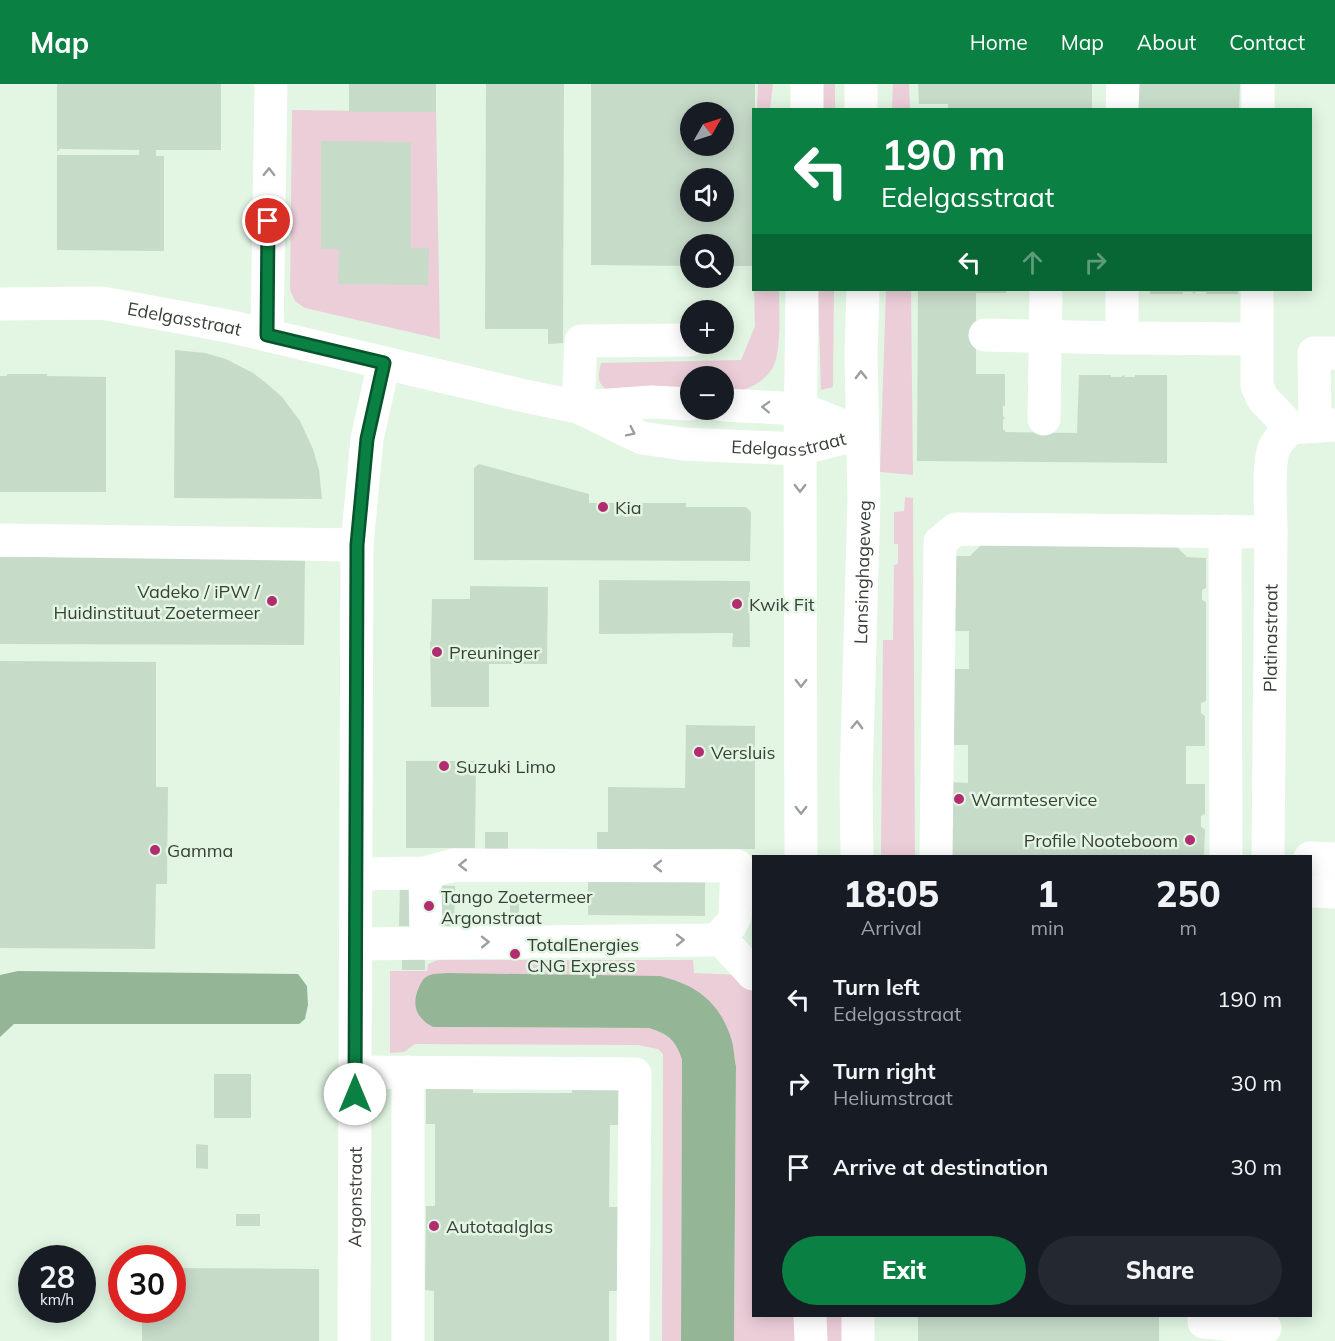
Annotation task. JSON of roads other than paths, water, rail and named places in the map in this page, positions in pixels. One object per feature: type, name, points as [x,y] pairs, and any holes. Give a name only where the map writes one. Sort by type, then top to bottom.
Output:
[{"type":"street","points":[[267,335],[271,84]]},
{"type":"street","points":[[807,84],[807,108]]},
{"type":"street","points":[[861,84],[861,108]]},
{"type":"street","points":[[1122,108],[1123,84]]},
{"type":"street","points":[[1258,84],[1258,108]]},
{"type":"street","points":[[801,855],[802,291]]},
{"type":"street","name":"Lansinghageweg","points":[[857,855],[856,783],[864,499],[862,291]]},
{"type":"street","points":[[1044,419],[1046,291]]},
{"type":"street","points":[[1122,291],[1122,338]]},
{"type":"street","points":[[1257,291],[1257,386],[1263,399],[1311,426],[1314,352],[1335,353]]},
{"type":"street","name":"Edelgasstraat","points":[[0,304],[102,303],[228,326],[578,407],[642,438],[683,444],[800,449],[862,433]]},
{"type":"street","points":[[984,335],[1257,339]]},
{"type":"street","points":[[578,407],[581,342],[680,340]]},
{"type":"street","name":"Argonstraat","points":[[354,1341],[357,545],[367,439],[384,363]]},
{"type":"street","name":"Edelgasstraat","points":[[578,407],[652,402],[680,403]]},
{"type":"street","name":"Edelgasstraat","points":[[734,406],[801,409],[862,433]]},
{"type":"street","name":"Platinastraat","points":[[1277,855],[1270,488],[1272,458],[1274,447],[1281,437],[1311,426]]},
{"type":"street","points":[[936,855],[940,542],[956,529],[1271,532]]},
{"type":"street","points":[[1225,531],[1226,855]]},
{"type":"street","points":[[0,540],[357,545]]},
{"type":"street","points":[[1312,858],[1335,859]]},
{"type":"street","points":[[356,874],[425,873],[454,865],[737,866],[735,917],[719,937],[711,940],[356,944]]},
{"type":"street","points":[[425,873],[426,943]]},
{"type":"street","points":[[1312,891],[1335,892]]},
{"type":"street","points":[[719,937],[752,973]]},
{"type":"street","points":[[355,1065],[408,1072],[635,1074],[633,1341]]},
{"type":"street","points":[[408,1072],[408,1341]]},
{"type":"street","points":[[810,1317],[810,1341]]},
{"type":"street","points":[[858,1317],[858,1341]]},
{"type":"street","points":[[1204,1317],[1204,1322],[1265,1328]]},
{"type":"place","name":"Kia","points":[[603,507]]},
{"type":"place","name":"Vadeko / iPW / Huidinstituut Zoetermeer","points":[[272,601]]},
{"type":"place","name":"Kwik Fit","points":[[737,604]]},
{"type":"place","name":"Preuninger","points":[[437,652]]},
{"type":"place","name":"Versluis","points":[[699,752]]},
{"type":"place","name":"Suzuki Limo","points":[[444,766]]},
{"type":"place","name":"Warmteservice","points":[[959,799]]},
{"type":"place","name":"Profile Nooteboom","points":[[1190,840]]},
{"type":"place","name":"Gamma","points":[[155,850]]},
{"type":"place","name":"Tango Zoetermeer Argonstraat","points":[[429,906]]},
{"type":"place","name":"TotalEnergies CNG Express","points":[[515,954]]},
{"type":"place","name":"Autotaalglas","points":[[434,1226]]}]
